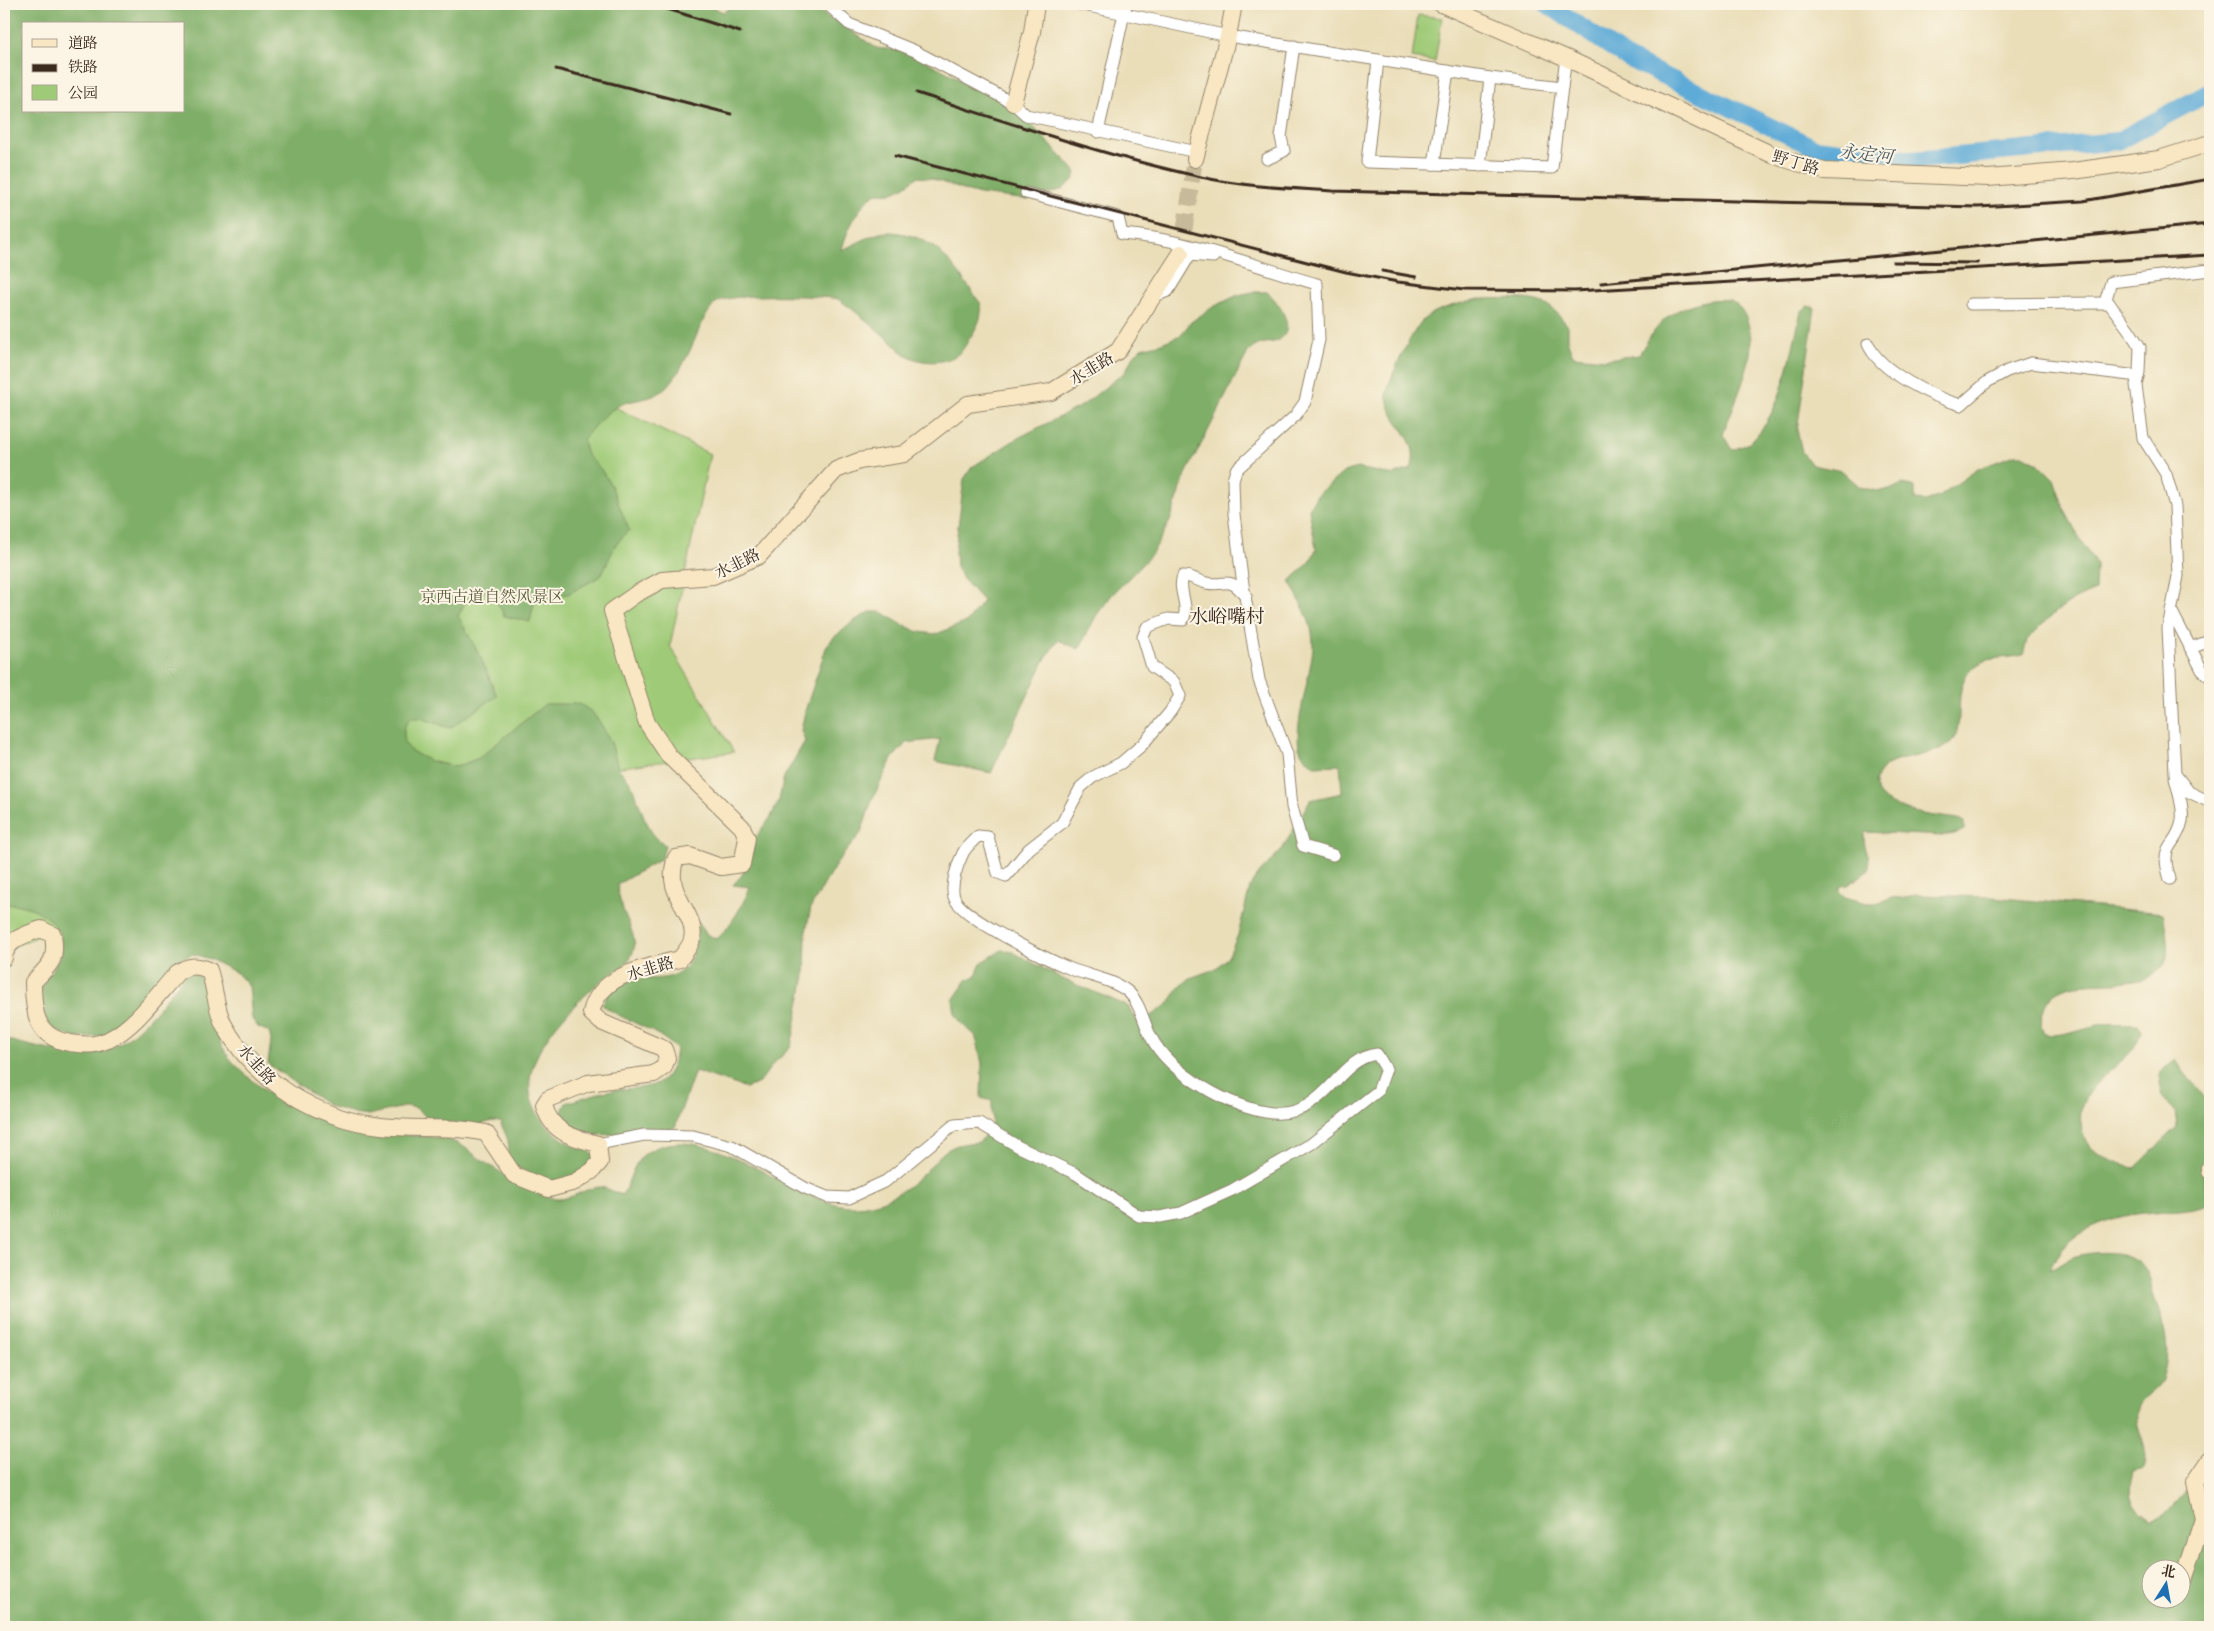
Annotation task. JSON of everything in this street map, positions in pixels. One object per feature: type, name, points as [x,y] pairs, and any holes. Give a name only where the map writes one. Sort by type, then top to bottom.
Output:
[{"type":"street","points":[[827,4],[849,24],[915,51],[1013,103],[1026,114],[1196,155],[1228,36],[1234,4]]},
{"type":"street","points":[[1013,103],[1032,32],[1036,4]]},
{"type":"street","points":[[1079,4],[1125,8],[1228,36],[1490,78],[1562,87]]},
{"type":"street","name":"野丁路","points":[[1441,4],[1566,58],[1775,156],[1824,171],[1988,178],[2073,171],[2159,159],[2210,143]]},
{"type":"street","points":[[1098,132],[1125,8]]},
{"type":"street","points":[[1267,159],[1284,151],[1281,137],[1294,46]]},
{"type":"street","points":[[1378,60],[1367,162],[1552,168],[1566,58]]},
{"type":"street","points":[[1434,164],[1448,71]]},
{"type":"street","points":[[1480,166],[1490,78]]},
{"type":"street","points":[[1026,193],[1118,217],[1122,234],[1142,236],[1212,251],[1317,284],[1319,340],[1305,402],[1295,416],[1236,470],[1233,480],[1234,514],[1259,680],[1287,754],[1292,807],[1303,846],[1334,855]]},
{"type":"street","name":"水韭路","points":[[4,958],[5,952],[18,937],[41,929],[53,934],[56,953],[46,969],[33,982],[33,1000],[39,1024],[48,1036],[62,1043],[93,1046],[108,1039],[130,1024],[177,973],[185,967],[198,966],[209,970],[223,1024],[258,1069],[278,1087],[306,1103],[345,1118],[380,1126],[460,1128],[486,1133],[514,1175],[549,1189],[575,1182],[592,1171],[600,1162],[598,1144],[570,1137],[554,1125],[547,1115],[544,1106],[548,1100],[588,1083],[654,1074],[664,1067],[667,1058],[664,1049],[601,1022],[591,1013],[594,1000],[615,980],[637,970],[680,959],[688,949],[692,939],[691,925],[674,888],[671,871],[676,858],[690,856],[720,868],[742,864],[747,838],[742,827],[669,756],[646,723],[612,611],[636,594],[662,580],[713,576],[759,556],[836,470],[860,461],[904,454],[968,404],[1051,392],[1118,351],[1181,253]]},
{"type":"street","points":[[1153,297],[1168,291],[1190,255],[1237,259]]},
{"type":"street","points":[[2170,879],[2164,861],[2166,852],[2181,823],[2183,813],[2175,774],[2168,628],[2178,576],[2175,506],[2166,474],[2143,438],[2136,386],[2140,347],[2106,299],[2111,282],[2210,270]]},
{"type":"street","points":[[1971,304],[2109,303]]},
{"type":"street","points":[[1868,344],[1872,354],[1891,370],[1940,399],[1961,405],[1987,382],[2007,371],[2031,363],[2138,376]]},
{"type":"street","points":[[598,1144],[644,1135],[693,1136],[732,1146],[805,1188],[827,1197],[849,1198],[886,1181],[954,1124],[980,1123],[1019,1147],[1076,1174],[1139,1216],[1160,1217],[1181,1212],[1232,1190],[1311,1144],[1364,1102],[1378,1090],[1386,1069],[1377,1054],[1367,1055],[1350,1068],[1319,1099],[1306,1107],[1293,1111],[1273,1113],[1250,1109],[1217,1095],[1163,1056],[1151,1038],[1134,999],[1128,992],[1114,983],[1069,968],[989,928],[959,907],[953,896],[953,886],[963,853],[978,836],[988,837],[998,873],[1006,876],[1029,849],[1062,823],[1081,787],[1093,777],[1121,764],[1142,745],[1170,712],[1180,696],[1174,682],[1152,667],[1143,637],[1147,627],[1168,619],[1183,620],[1187,612],[1180,581],[1183,576],[1192,576],[1206,583],[1229,581],[1236,584],[1246,596]]},
{"type":"street","points":[[2171,610],[2202,670],[2210,676]]},
{"type":"street","points":[[2190,648],[2210,641]]},
{"type":"street","points":[[2175,774],[2188,792],[2210,802]]},
{"type":"street","points":[[2190,1558],[2203,1520],[2195,1482],[2210,1460]]},
{"type":"green space","points":[[4,4],[706,4],[723,12],[737,4],[796,4],[811,7],[844,26],[876,48],[906,51],[993,96],[1028,121],[1076,172],[1074,179],[1063,189],[1028,200],[972,193],[930,178],[917,177],[894,192],[875,194],[869,198],[859,211],[846,236],[842,250],[883,232],[904,234],[917,238],[929,244],[949,261],[981,304],[979,322],[965,346],[954,357],[947,360],[930,362],[914,359],[902,352],[838,299],[756,296],[725,299],[717,302],[705,317],[684,362],[667,387],[653,396],[628,402],[615,408],[591,430],[583,441],[587,455],[600,468],[611,485],[629,530],[616,544],[601,576],[568,594],[535,598],[530,622],[504,616],[493,597],[484,591],[472,589],[458,616],[481,658],[497,696],[450,728],[420,718],[410,718],[404,728],[404,742],[411,751],[430,761],[456,767],[479,758],[545,704],[580,704],[592,712],[601,724],[611,742],[618,768],[631,783],[644,817],[654,836],[665,845],[662,858],[618,884],[620,901],[633,935],[634,949],[632,955],[620,968],[600,982],[571,1010],[543,1045],[534,1064],[530,1083],[532,1102],[543,1121],[567,1142],[593,1154],[595,1161],[573,1176],[555,1183],[505,1163],[509,1146],[500,1122],[492,1121],[478,1125],[431,1121],[416,1108],[408,1106],[368,1115],[329,1106],[268,1064],[271,1040],[269,1032],[258,1027],[252,1019],[249,986],[237,973],[210,959],[193,954],[178,960],[128,1020],[102,1036],[74,1038],[49,1028],[41,1007],[40,994],[43,984],[60,956],[61,939],[53,924],[40,912],[32,908],[4,904]]},
{"type":"green space","points":[[1418,15],[1442,18],[1435,62],[1412,58]]},
{"type":"green space","points":[[1267,292],[1281,309],[1286,323],[1286,330],[1283,336],[1277,341],[1257,345],[1248,352],[1185,476],[1170,521],[1152,554],[1111,596],[1096,616],[1079,649],[1058,640],[1044,661],[991,773],[935,761],[940,739],[906,743],[892,759],[872,800],[861,833],[838,861],[811,907],[806,932],[805,975],[791,1047],[773,1064],[759,1083],[746,1088],[695,1071],[675,1127],[665,1131],[599,1135],[577,1132],[564,1121],[562,1111],[566,1103],[607,1091],[653,1085],[661,1081],[668,1074],[673,1064],[676,1049],[650,1030],[602,1005],[614,989],[628,981],[673,976],[685,968],[694,951],[698,921],[706,934],[717,939],[736,915],[750,887],[733,885],[742,875],[755,838],[771,817],[779,800],[784,777],[805,741],[801,731],[805,711],[826,648],[832,639],[854,621],[870,612],[882,612],[901,624],[919,632],[936,634],[967,622],[983,601],[963,579],[956,567],[955,551],[964,479],[972,467],[1018,438],[1083,405],[1125,372],[1133,357],[1141,348],[1159,344],[1181,335],[1191,322],[1213,307],[1238,295]]},
{"type":"green space","points":[[1503,298],[1539,301],[1555,311],[1568,326],[1568,343],[1573,356],[1606,359],[1639,355],[1660,325],[1669,316],[1683,308],[1719,299],[1734,303],[1743,312],[1747,320],[1751,344],[1750,357],[1742,384],[1723,435],[1732,450],[1749,443],[1770,416],[1784,382],[1801,312],[1807,306],[1815,308],[1797,430],[1802,452],[1812,465],[1842,471],[1860,487],[1876,491],[1890,490],[1902,484],[1915,487],[1915,500],[1925,501],[1938,497],[1978,469],[2014,455],[2023,455],[2038,463],[2054,479],[2065,511],[2096,565],[2095,590],[2075,599],[2052,615],[2027,640],[2023,655],[1985,661],[1972,668],[1965,678],[1961,690],[1958,726],[1955,736],[1949,744],[1926,754],[1902,759],[1887,765],[1877,775],[1875,783],[1878,793],[1885,800],[1909,811],[1964,821],[1964,830],[1942,836],[1865,832],[1864,842],[1869,859],[1869,870],[1848,885],[1841,886],[1839,891],[1845,897],[1867,903],[1880,903],[1891,897],[1900,898],[1916,895],[1992,897],[2163,913],[2167,955],[2163,966],[2151,976],[2135,981],[2079,985],[2063,989],[2050,997],[2043,1012],[2041,1025],[2044,1034],[2051,1035],[2105,1024],[2138,1024],[2142,1031],[2134,1048],[2090,1090],[2084,1100],[2081,1111],[2082,1132],[2085,1139],[2104,1157],[2115,1163],[2135,1168],[2177,1127],[2175,1111],[2162,1097],[2159,1082],[2161,1071],[2176,1060],[2184,1073],[2203,1095],[2210,1108],[2210,1161],[2204,1175],[2207,1204],[2188,1209],[2123,1216],[2093,1226],[2067,1244],[2057,1256],[2050,1270],[2073,1257],[2104,1252],[2126,1255],[2135,1259],[2148,1274],[2162,1321],[2167,1357],[2161,1381],[2141,1402],[2137,1413],[2146,1460],[2144,1468],[2133,1471],[2130,1487],[2132,1500],[2139,1510],[2152,1520],[2166,1513],[2185,1492],[2200,1486],[2205,1490],[2210,1519],[2210,1627],[4,1627],[4,1039],[43,1049],[71,1053],[84,1053],[110,1048],[131,1036],[186,974],[198,974],[208,995],[216,1030],[225,1051],[232,1061],[268,1093],[306,1113],[347,1126],[402,1135],[440,1138],[454,1142],[506,1176],[540,1194],[563,1199],[601,1187],[622,1195],[641,1157],[646,1153],[670,1144],[696,1145],[723,1152],[804,1193],[830,1202],[853,1206],[864,1205],[893,1196],[910,1185],[947,1150],[961,1144],[980,1142],[992,1123],[992,1101],[981,1098],[982,1064],[975,1035],[962,1024],[955,1014],[953,1000],[967,980],[976,976],[981,963],[1002,950],[1013,952],[1065,980],[1128,1006],[1137,1021],[1153,1015],[1169,1003],[1178,989],[1190,978],[1215,969],[1228,957],[1238,935],[1250,887],[1256,877],[1283,848],[1310,800],[1342,793],[1340,765],[1314,766],[1302,754],[1298,743],[1300,716],[1313,642],[1308,618],[1290,581],[1310,562],[1316,549],[1309,509],[1317,495],[1344,472],[1358,468],[1392,475],[1411,469],[1412,449],[1394,416],[1387,397],[1390,381],[1406,346],[1422,321],[1434,312],[1479,299]]},
{"type":"green space","name":"京西古道自然风景区","points":[[552,376],[710,454],[670,646],[734,752],[481,786],[169,884],[4,950],[4,491]]},
{"type":"waterway","name":"永定河","points":[[1547,4],[1629,59],[1815,148],[1914,160],[2118,141],[2210,92]]},
{"type":"tunnel","points":[[1181,253],[1195,159]]},
{"type":"railway","points":[[658,6],[740,32]]},
{"type":"railway","points":[[556,69],[731,114]]},
{"type":"railway","points":[[917,93],[1058,138],[1165,169],[1217,180],[1283,188],[1333,191],[1978,207],[2083,201],[2210,179]]},
{"type":"railway","points":[[895,156],[1346,272],[1398,282],[1464,290],[1575,291],[2210,255]]},
{"type":"railway","points":[[1601,283],[2210,224]]},
{"type":"railway","points":[[1893,262],[1978,263]]},
{"type":"railway","points":[[1382,271],[1416,277]]},
{"type":"district","name":"水峪嘴村","points":[[1227,616]]}]
